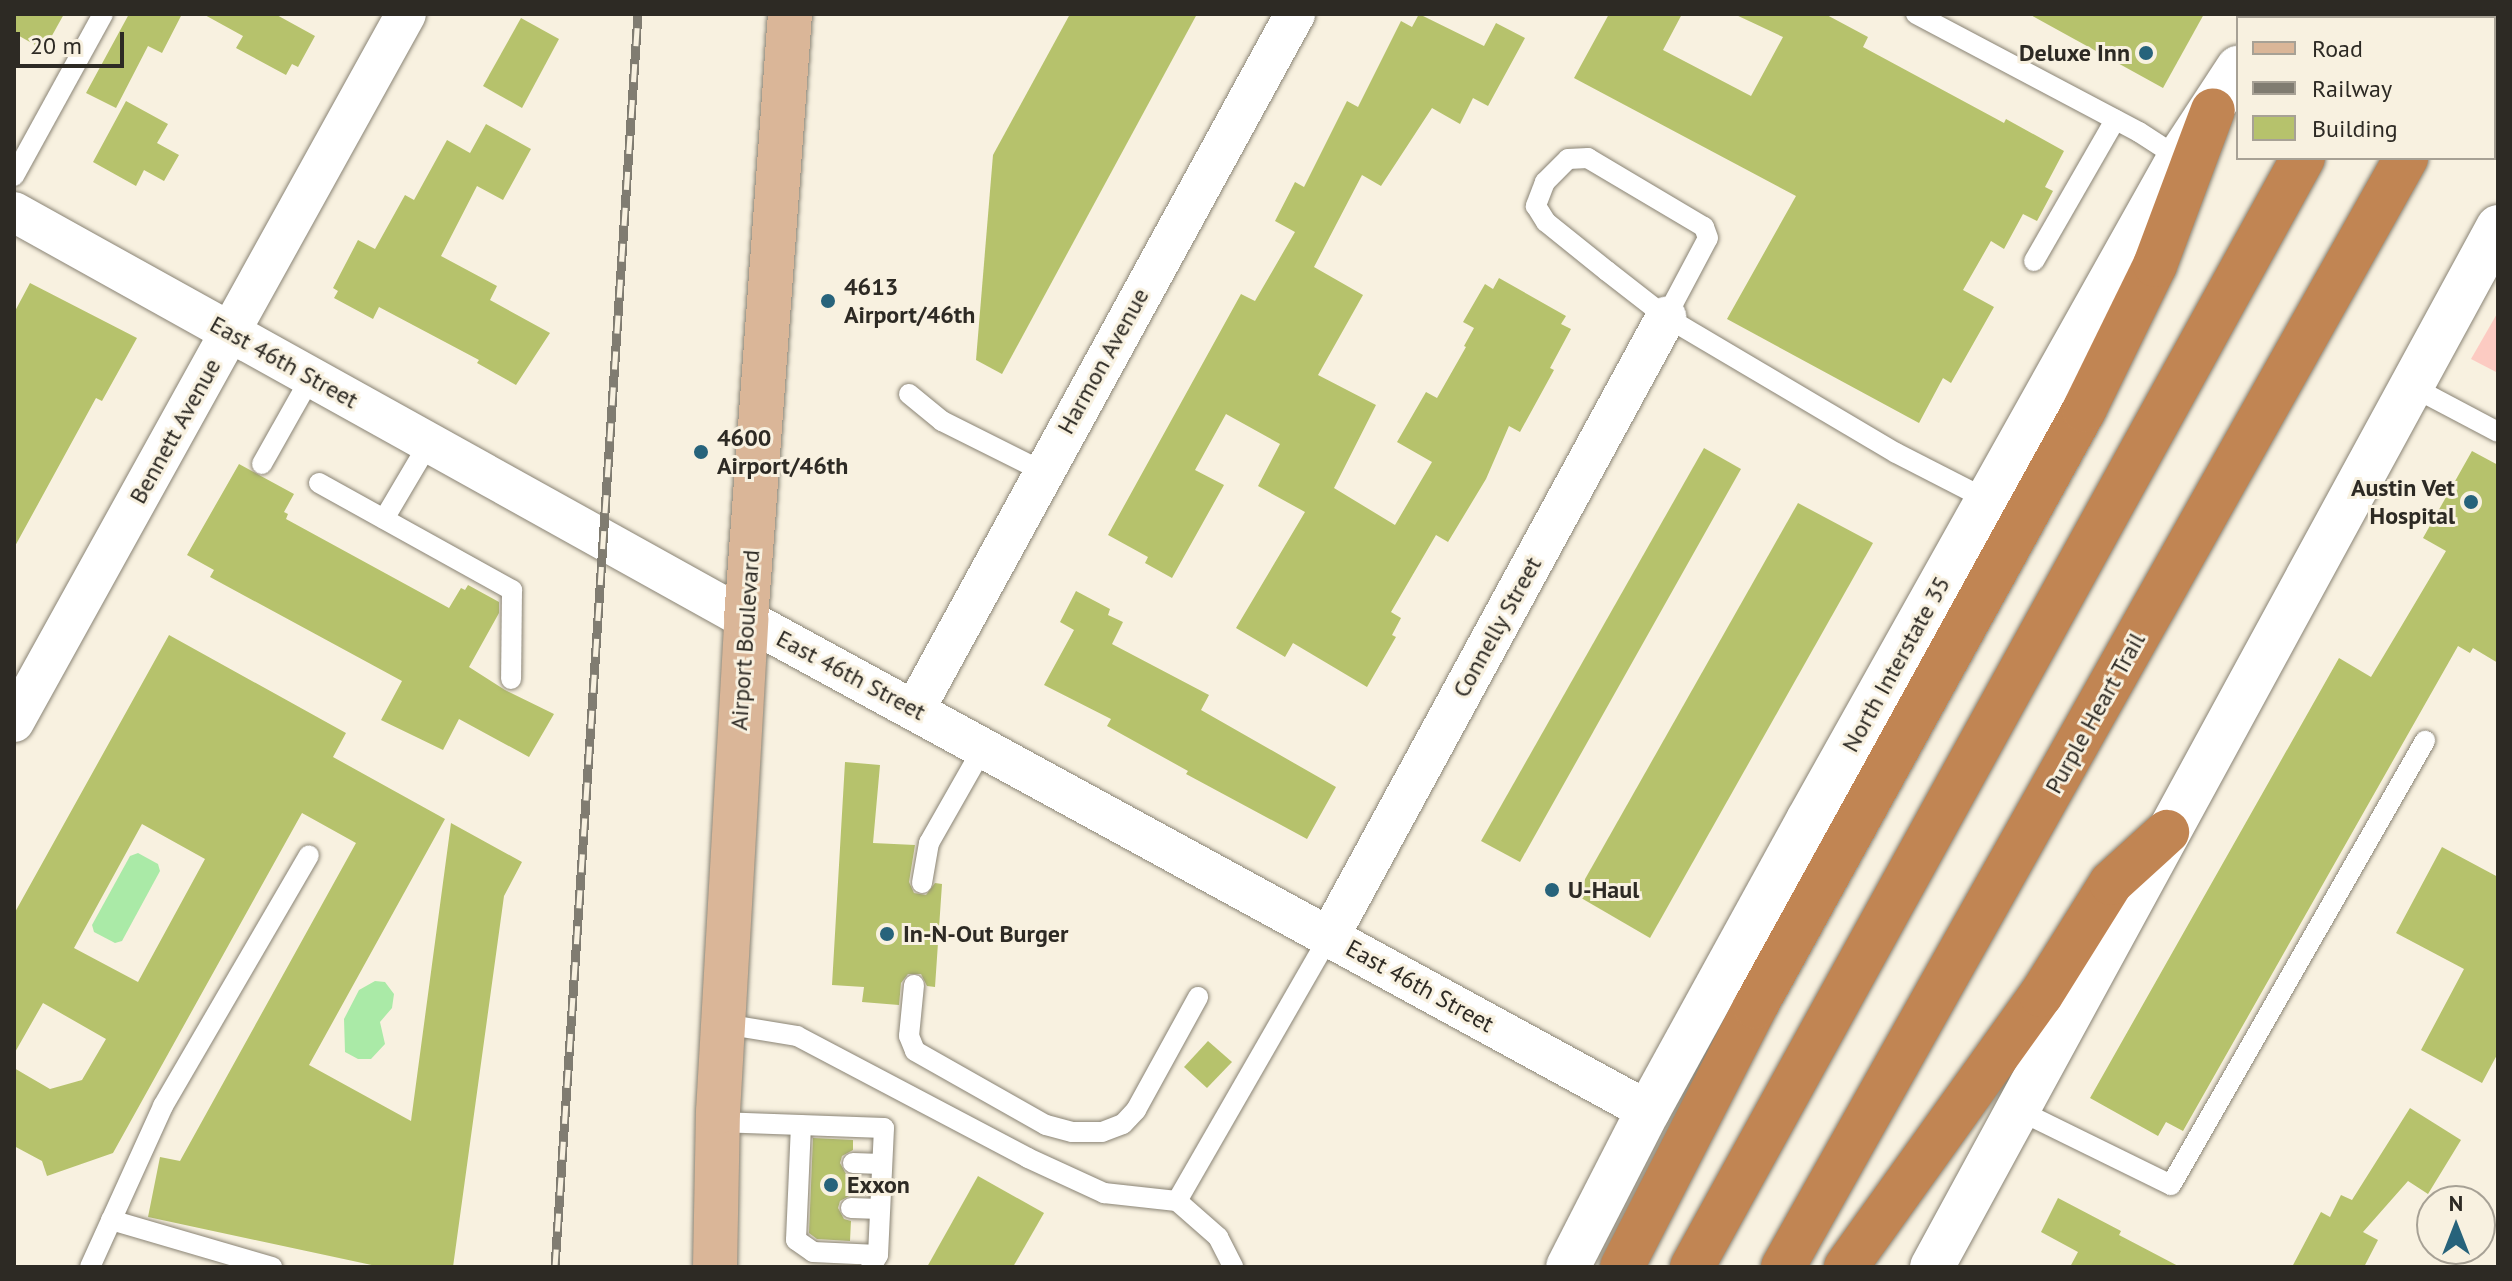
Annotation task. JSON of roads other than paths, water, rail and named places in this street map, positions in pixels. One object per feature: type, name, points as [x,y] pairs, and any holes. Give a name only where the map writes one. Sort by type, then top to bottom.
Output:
[{"type":"highway","points":[[1622,1267],[1755,1007],[2084,410],[2155,265],[2213,110]]},
{"type":"highway","points":[[1692,1267],[2302,160]]},
{"type":"highway","name":"Purple Heart Trail","points":[[1783,1267],[2405,160]]},
{"type":"highway","points":[[1846,1267],[1999,1056],[2111,883],[2167,832]]},
{"type":"main road","name":"Airport Boulevard","points":[[715,1267],[718,1122],[746,619],[790,14]]},
{"type":"main road","name":"North Interstate 35","points":[[1568,1267],[1648,1111],[2179,158],[2236,71]]},
{"type":"main road","points":[[1932,1267],[2498,227]]},
{"type":"street","name":"Bennett Avenue","points":[[14,722],[406,14]]},
{"type":"street","name":"Harmon Avenue","points":[[915,709],[1042,471],[1295,14]]},
{"type":"street","name":"East 46th Street","points":[[14,212],[746,619],[1648,1111]]},
{"type":"street","name":"Connelly Street","points":[[1329,937],[1666,317]]},
{"type":"lane","points":[[14,176],[103,14]]},
{"type":"lane","points":[[1916,14],[2115,120],[2179,158]]},
{"type":"lane","points":[[2034,261],[2115,120]]},
{"type":"lane","points":[[1666,317],[1708,238],[1704,227],[1588,158],[1568,159],[1545,182],[1536,206],[1558,232],[1666,317],[1896,453],[1988,500]]},
{"type":"lane","points":[[262,464],[311,377]]},
{"type":"lane","points":[[2411,386],[2498,432]]},
{"type":"lane","points":[[909,394],[942,421],[1042,471]]},
{"type":"lane","points":[[384,519],[429,443]]},
{"type":"lane","points":[[319,483],[512,590],[511,679]]},
{"type":"lane","points":[[2018,1110],[2171,1185],[2425,741]]},
{"type":"lane","points":[[922,883],[929,843],[983,748]]},
{"type":"lane","points":[[90,1267],[163,1106],[309,855]]},
{"type":"lane","points":[[1177,1201],[1329,937]]},
{"type":"lane","points":[[914,985],[909,1036],[915,1051],[1046,1125],[1072,1132],[1102,1132],[1123,1124],[1136,1110],[1198,997]]},
{"type":"lane","points":[[724,1024],[797,1036],[1028,1158],[1104,1193],[1177,1201],[1218,1237],[1233,1267]]},
{"type":"lane","points":[[718,1122],[801,1125],[884,1128],[874,1261],[813,1252],[796,1240],[804,1206],[806,1161],[801,1125]]},
{"type":"lane","points":[[853,1163],[882,1164]]},
{"type":"lane","points":[[851,1208],[880,1209]]},
{"type":"lane","points":[[111,1220],[272,1267]]},
{"type":"railway","points":[[555,1267],[638,14]]},
{"type":"place","name":"Deluxe Inn","points":[[2146,53]]},
{"type":"place","name":"4613 Airport/46th","points":[[828,301]]},
{"type":"place","name":"4600 Airport/46th","points":[[701,452]]},
{"type":"place","name":"Austin Vet Hospital","points":[[2471,502]]},
{"type":"place","name":"U-Haul","points":[[1552,890]]},
{"type":"place","name":"In-N-Out Burger","points":[[887,934]]},
{"type":"place","name":"Exxon","points":[[831,1185]]}]
